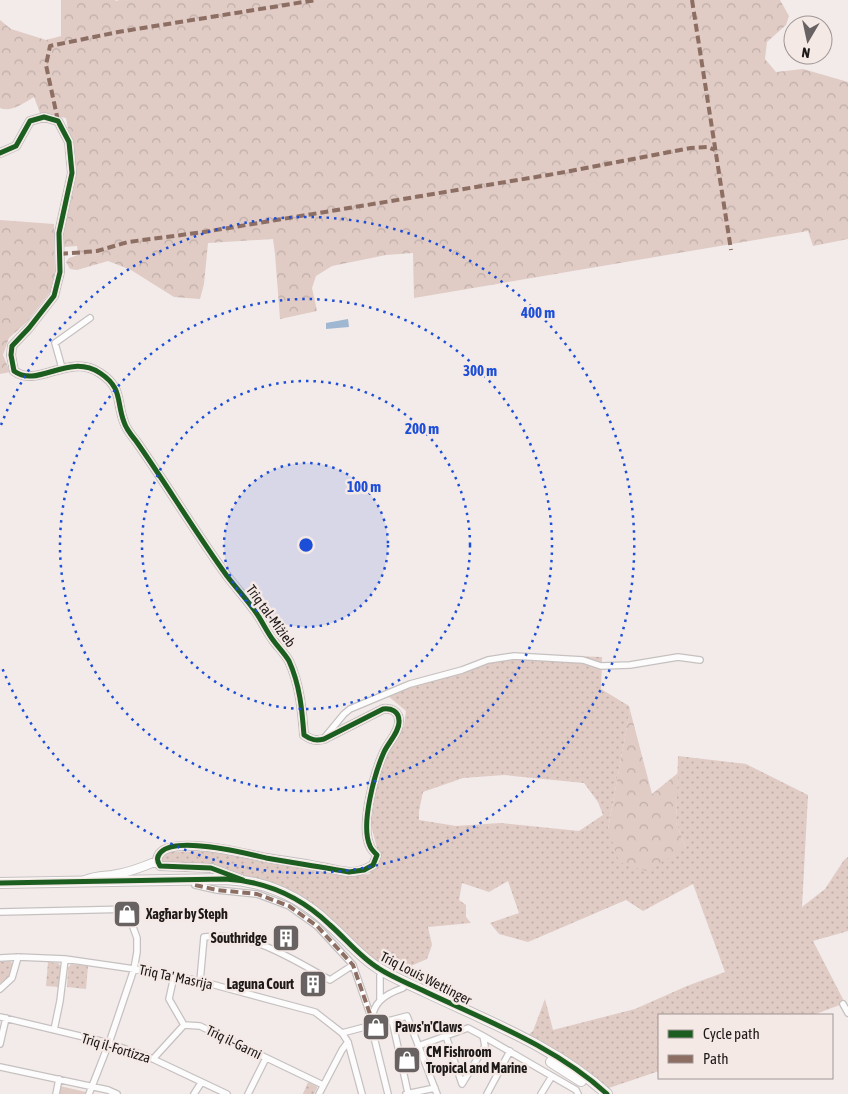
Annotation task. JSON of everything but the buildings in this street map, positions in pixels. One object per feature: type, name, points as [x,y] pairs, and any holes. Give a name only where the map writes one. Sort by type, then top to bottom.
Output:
[{"type":"highway","name":"Triq Louis Wettinger","points":[[0,883],[190,879],[243,880],[284,893],[307,906],[376,968],[518,1035],[571,1066],[607,1094]]},
{"type":"highway","name":"Triq Louis Wettinger","points":[[0,890],[195,885],[241,886],[273,894],[295,905],[314,918],[351,955],[380,976],[515,1041],[581,1081],[597,1094]]},
{"type":"street","name":"Triq tal-Miżieb","points":[[0,153],[16,146],[30,121],[44,117],[58,121],[68,142],[72,173],[59,233],[60,272],[54,296],[12,346],[11,355],[14,371],[21,376],[38,376],[62,368],[88,367],[100,373],[112,383],[120,400],[124,423],[131,435],[165,482],[226,575],[259,616],[273,641],[288,660],[302,705],[304,735],[309,739],[317,741],[324,739]]},
{"type":"street","points":[[62,368],[55,343],[90,318]]},
{"type":"street","points":[[324,739],[344,714],[350,710],[410,684],[462,670],[488,660],[514,656],[584,660],[601,666],[630,665],[678,657],[700,660]]},
{"type":"street","points":[[243,880],[211,868],[160,866],[158,856],[168,848],[198,846],[238,850],[266,858],[349,872],[364,870],[373,865],[376,855],[370,846],[367,834],[370,802],[383,753],[398,726],[399,718],[394,710],[389,708],[383,709],[324,739]]},
{"type":"street","points":[[82,882],[94,876],[112,875],[136,870],[158,862]]},
{"type":"street","points":[[195,885],[217,890],[257,894],[289,906],[317,926],[353,966],[371,1017]]},
{"type":"street","points":[[0,912],[134,909]]},
{"type":"street","points":[[89,1094],[109,1043],[134,968],[137,938],[133,927]]},
{"type":"street","points":[[200,981],[204,937],[238,937],[272,948],[330,980],[353,966]]},
{"type":"street","points":[[0,989],[12,978],[18,957]]},
{"type":"street","name":"Triq Ta' Masrija","points":[[0,958],[65,959],[134,968],[200,981],[315,1012],[342,1033],[348,1042],[362,1094]]},
{"type":"street","points":[[54,1030],[65,959]]},
{"type":"street","points":[[153,1059],[184,1025],[169,999],[174,976]]},
{"type":"street","points":[[380,976],[380,1000]]},
{"type":"street","points":[[388,1094],[370,1026],[371,1017],[380,1000],[389,993],[403,988]]},
{"type":"street","points":[[843,1004],[848,1013]]},
{"type":"street","points":[[342,1033],[407,1016],[436,1091],[407,1094],[392,1020]]},
{"type":"street","points":[[0,1044],[3,1018]]},
{"type":"street","name":"Triq il-Fortizza","points":[[3,1018],[109,1043],[153,1059],[227,1094]]},
{"type":"street","name":"Triq il-Garni","points":[[184,1025],[200,1026],[323,1085]]},
{"type":"street","points":[[418,1046],[468,1028],[576,1090],[578,1094]]},
{"type":"street","points":[[446,1036],[462,1084],[485,1046],[483,1036]]},
{"type":"street","points":[[319,1094],[348,1042]]},
{"type":"street","points":[[487,1094],[510,1051]]},
{"type":"street","points":[[248,1094],[266,1058]]},
{"type":"street","points":[[0,1067],[117,1094]]},
{"type":"street","points":[[541,1094],[552,1076]]},
{"type":"street","points":[[56,1094],[59,1080]]},
{"type":"street","points":[[194,1094],[201,1083]]},
{"type":"street","points":[[102,1089],[107,1094]]},
{"type":"green space","points":[[61,0],[780,0],[788,15],[783,15],[783,28],[767,42],[765,59],[776,72],[803,69],[848,82],[848,239],[813,246],[808,231],[414,298],[413,253],[386,255],[332,266],[316,276],[312,288],[317,311],[280,319],[273,239],[208,243],[204,284],[200,299],[174,297],[131,270],[108,261],[77,270],[70,269],[66,262],[69,258],[78,255],[77,246],[63,247],[62,234],[76,172],[66,118],[40,113],[34,97],[13,108],[0,108],[0,20],[11,29],[46,40],[61,36]]},
{"type":"green space","points":[[0,220],[54,224],[55,286],[26,323],[9,338],[3,355],[10,372],[0,374]]},
{"type":"green space","points":[[505,654],[602,657],[601,689],[629,706],[630,710],[608,829],[686,848],[676,823],[678,756],[746,764],[808,795],[802,907],[825,889],[848,857],[848,931],[813,941],[845,1003],[816,1014],[658,1014],[658,1071],[606,1089],[527,1036],[533,1031],[545,999],[553,1030],[635,1009],[687,986],[725,972],[693,884],[643,911],[626,900],[528,942],[499,934],[490,923],[519,913],[508,881],[489,892],[462,883],[459,900],[466,905],[466,917],[471,923],[428,927],[432,945],[427,959],[399,971],[371,958],[269,884],[203,863],[161,864],[158,858],[164,852],[210,851],[348,876],[369,874],[379,856],[371,825],[377,777],[388,751],[404,726],[406,711],[388,696]],"holes":[[[504,775],[584,783],[598,802],[603,815],[579,831],[501,823],[456,826],[419,820],[423,792],[463,778]]]},
{"type":"green space","points":[[630,710],[652,794],[678,773],[676,823],[686,848],[646,871],[619,862],[608,829]]},
{"type":"green space","points":[[10,961],[13,965],[9,977],[0,983],[0,962]]},
{"type":"green space","points":[[48,962],[58,963],[61,966],[59,987],[46,986]]},
{"type":"green space","points":[[71,964],[88,966],[86,989],[67,987],[68,968]]},
{"type":"green space","points":[[308,1082],[317,1088],[314,1094],[303,1094]]},
{"type":"green space","points":[[60,1086],[86,1092],[85,1094],[59,1094]]},
{"type":"water","points":[[348,319],[349,327],[326,329],[326,323]]},
{"type":"marked path","points":[[58,121],[46,65],[50,46],[118,32],[316,0]]},
{"type":"marked path","points":[[692,0],[731,250]]},
{"type":"marked path","points":[[60,254],[97,251],[128,242],[204,232],[554,174],[691,148],[708,147],[715,150]]},
{"type":"marked path","points":[[195,885],[217,890],[257,894],[289,906],[317,926],[353,965],[371,1017]]},
{"type":"marked path","points":[[133,909],[133,927]]},
{"type":"cycle path","points":[[0,153],[16,146],[30,121],[44,117],[58,121],[69,142],[72,173],[59,233],[60,272],[54,296],[12,346],[11,355],[14,371],[23,375],[33,376],[76,366],[100,373],[112,384],[118,395],[125,425],[128,430],[215,559],[254,609],[271,637],[289,661],[298,688],[304,735],[314,740],[324,739],[383,709],[389,709],[398,715],[398,729],[380,761],[370,799],[367,837],[370,847],[377,855],[373,865],[364,870],[349,872],[212,847],[181,845],[169,847],[161,852],[158,857],[160,866],[211,868],[243,880]]},
{"type":"cycle path","points":[[0,883],[225,879],[240,880],[268,887],[282,892],[307,906],[365,959],[384,972],[520,1036],[566,1062],[607,1094]]},
{"type":"place","name":"Xagħar by Steph","points":[[127,914]]},
{"type":"place","name":"Southridge","points":[[286,938]]},
{"type":"place","name":"Laguna Court","points":[[313,984]]},
{"type":"place","name":"Paws'n'Claws","points":[[376,1027]]},
{"type":"place","name":"CM Fishroom Tropical and Marine","points":[[407,1060]]}]
